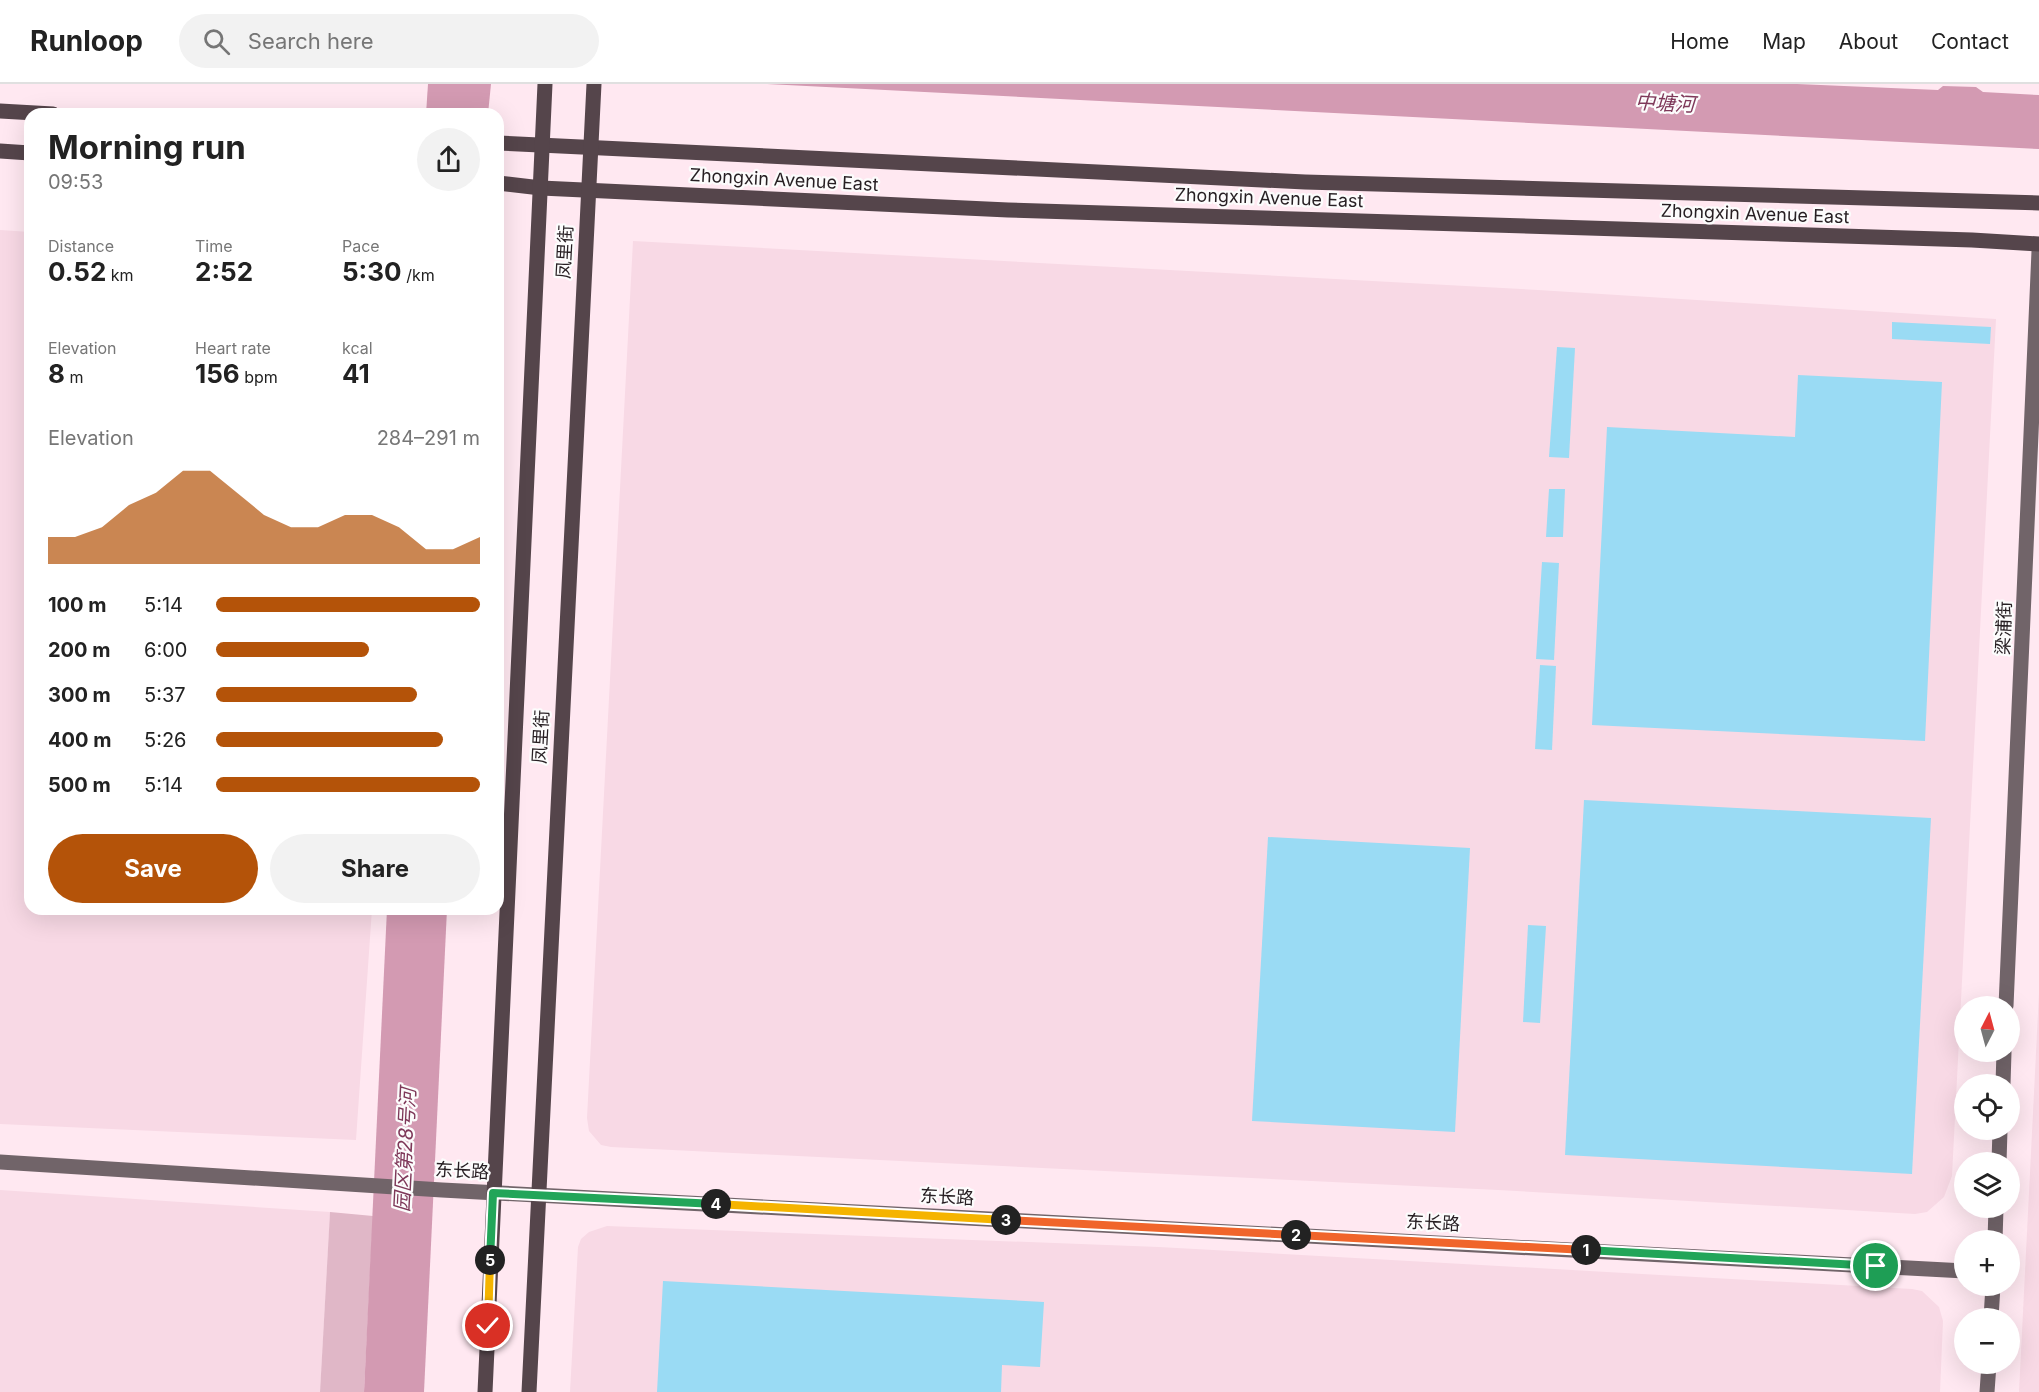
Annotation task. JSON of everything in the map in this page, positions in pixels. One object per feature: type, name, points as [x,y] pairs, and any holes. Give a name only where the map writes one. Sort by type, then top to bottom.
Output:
[{"type":"main road","name":"凤里街","points":[[485,1392],[545,86]]},
{"type":"main road","name":"凤里街","points":[[529,1392],[587,190],[594,92]]},
{"type":"main road","points":[[0,111],[24,112]]},
{"type":"main road","name":"Zhongxin Avenue East","points":[[504,143],[1305,182],[2039,203]]},
{"type":"main road","points":[[0,152],[24,153]]},
{"type":"main road","name":"Zhongxin Avenue East","points":[[504,184],[541,188],[1008,210],[2039,244]]},
{"type":"street","name":"梁浦街","points":[[2006,996],[2039,251]]},
{"type":"street","name":"东长路","points":[[0,1162],[493,1193],[1954,1269]]},
{"type":"street","points":[[1987,1392],[1988,1374]]},
{"type":"shaded area","points":[[0,230],[24,232],[24,915],[372,915],[356,1140],[0,1124]]},
{"type":"shaded area","points":[[633,241],[1538,290],[1996,319],[1961,996],[1954,996],[1954,1062],[1958,1062],[1957,1074],[1954,1074],[1952,1176],[1944,1197],[1927,1212],[1915,1214],[1498,1190],[611,1147],[601,1145],[589,1131],[587,1118]]},
{"type":"shaded area","points":[[2039,993],[2039,1392],[2019,1392]]},
{"type":"shaded area","points":[[0,1190],[330,1212],[320,1392],[0,1392]]},
{"type":"shaded area","points":[[330,1212],[373,1216],[364,1392],[320,1392]]},
{"type":"shaded area","points":[[607,1226],[1159,1247],[1912,1289],[1922,1291],[1939,1307],[1943,1321],[1940,1392],[570,1392],[578,1247],[581,1239],[589,1232]]},
{"type":"water","points":[[428,84],[491,84],[489,108],[426,108]]},
{"type":"water","name":"中塘河","points":[[767,84],[1797,84],[1938,90],[1943,86],[1976,87],[1983,92],[2039,95],[2039,149]]},
{"type":"water","name":"园区第28号河","points":[[387,915],[447,915],[424,1392],[364,1392]]},
{"type":"building","points":[[1892,322],[1991,327],[1990,344],[1892,339]]},
{"type":"building","points":[[1557,347],[1575,348],[1569,458],[1549,457]]},
{"type":"building","points":[[1798,375],[1942,382],[1925,741],[1592,725],[1607,427],[1795,437]]},
{"type":"building","points":[[1549,489],[1565,489],[1563,537],[1546,537]]},
{"type":"building","points":[[1542,562],[1559,563],[1554,660],[1536,659]]},
{"type":"building","points":[[1540,665],[1556,666],[1552,750],[1535,749]]},
{"type":"building","points":[[1584,800],[1931,818],[1912,1174],[1565,1155]]},
{"type":"building","points":[[1268,837],[1470,848],[1455,1132],[1252,1121]]},
{"type":"building","points":[[1528,925],[1546,926],[1540,1023],[1523,1022]]},
{"type":"building","points":[[663,1281],[1044,1302],[1040,1367],[1002,1365],[1001,1392],[657,1392]]},
{"type":"route","points":[[488,1326],[493,1193],[1876,1266]]}]
